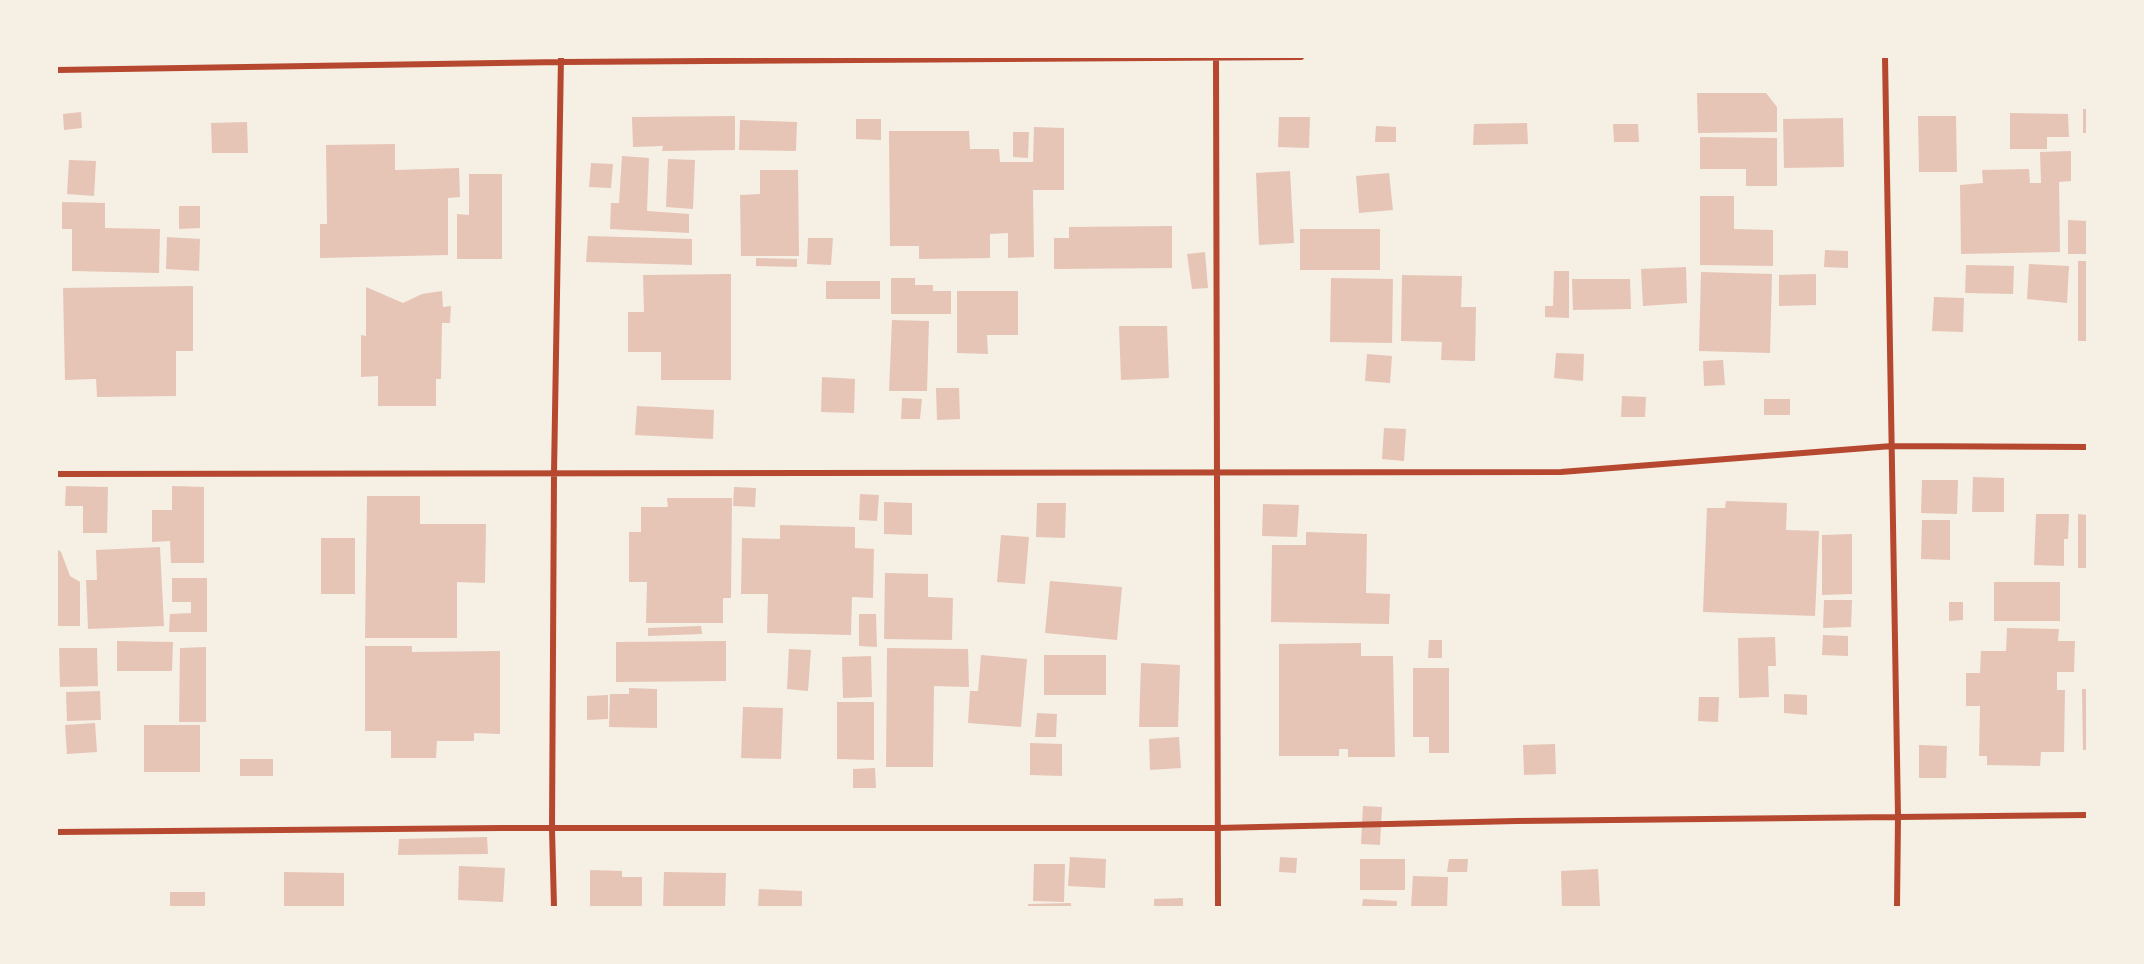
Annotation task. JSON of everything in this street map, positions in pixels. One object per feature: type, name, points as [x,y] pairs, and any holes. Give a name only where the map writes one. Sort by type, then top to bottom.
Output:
[{"type":"street","points":[[57,70],[561,60],[1300,57]]},
{"type":"street","points":[[1885,57],[1898,816],[1897,907]]},
{"type":"street","points":[[1216,58],[1218,907]]},
{"type":"street","points":[[554,907],[552,828],[554,473],[561,60]]},
{"type":"street","points":[[57,474],[1561,472],[1892,446],[2087,447]]},
{"type":"street","points":[[57,832],[552,828],[1217,828],[1517,821],[2087,814]]},
{"type":"building","points":[[1697,93],[1766,93],[1777,107],[1777,132],[1698,133]]},
{"type":"building","points":[[2083,109],[2087,109],[2087,133],[2083,133]]},
{"type":"building","points":[[81,112],[82,128],[64,130],[63,114]]},
{"type":"building","points":[[2010,113],[2068,114],[2069,137],[2047,137],[2047,149],[2010,149]]},
{"type":"building","points":[[735,116],[735,150],[662,151],[663,146],[633,147],[632,117]]},
{"type":"building","points":[[1918,116],[1956,116],[1957,172],[1919,172]]},
{"type":"building","points":[[1279,117],[1310,117],[1309,148],[1278,147]]},
{"type":"building","points":[[1843,118],[1844,167],[1784,168],[1783,119]]},
{"type":"building","points":[[856,119],[881,119],[881,140],[856,139]]},
{"type":"building","points":[[740,120],[797,122],[796,151],[739,150]]},
{"type":"building","points":[[247,122],[248,153],[212,153],[211,123]]},
{"type":"building","points":[[1527,123],[1528,144],[1473,145],[1474,124]]},
{"type":"building","points":[[1613,124],[1638,124],[1639,142],[1614,142]]},
{"type":"building","points":[[1376,126],[1396,127],[1396,142],[1375,142]]},
{"type":"building","points":[[1034,127],[1064,128],[1064,190],[1033,190],[1034,257],[1008,258],[1008,233],[990,234],[990,258],[919,259],[919,246],[890,246],[889,131],[969,131],[970,149],[999,149],[1000,162],[1033,162]]},
{"type":"building","points":[[1013,132],[1029,132],[1028,158],[1013,157]]},
{"type":"building","points":[[1700,137],[1777,138],[1777,186],[1746,186],[1746,169],[1700,169]]},
{"type":"building","points":[[395,144],[395,170],[459,168],[460,197],[448,198],[448,255],[320,258],[320,224],[327,224],[326,145]]},
{"type":"building","points":[[2071,151],[2071,181],[2059,182],[2060,252],[1961,254],[1960,185],[1983,183],[1982,170],[2029,169],[2030,183],[2041,183],[2040,152]]},
{"type":"building","points":[[622,156],[649,158],[647,211],[689,214],[689,233],[610,229],[611,203],[619,203]]},
{"type":"building","points":[[668,159],[695,160],[693,209],[666,207]]},
{"type":"building","points":[[69,160],[96,161],[94,196],[67,194]]},
{"type":"building","points":[[591,163],[613,164],[611,188],[589,187]]},
{"type":"building","points":[[760,170],[798,170],[799,256],[741,256],[740,195],[760,194]]},
{"type":"building","points":[[1290,171],[1294,243],[1259,245],[1256,173]]},
{"type":"building","points":[[1389,173],[1393,210],[1359,213],[1356,176]]},
{"type":"building","points":[[469,174],[502,174],[502,259],[457,259],[457,214],[469,215]]},
{"type":"building","points":[[1700,196],[1734,196],[1734,229],[1773,230],[1773,266],[1700,265]]},
{"type":"building","points":[[62,202],[105,203],[105,228],[160,229],[159,273],[72,271],[72,229],[62,229]]},
{"type":"building","points":[[179,206],[200,206],[200,228],[179,229]]},
{"type":"building","points":[[2068,220],[2087,221],[2087,254],[2068,254]]},
{"type":"building","points":[[1172,226],[1172,268],[1054,269],[1054,238],[1069,238],[1069,227]]},
{"type":"building","points":[[1300,229],[1380,229],[1380,270],[1300,270]]},
{"type":"building","points":[[588,236],[692,239],[692,265],[586,262]]},
{"type":"building","points":[[167,237],[200,239],[199,271],[166,269]]},
{"type":"building","points":[[808,238],[833,238],[831,265],[807,264]]},
{"type":"building","points":[[1825,250],[1848,251],[1848,268],[1824,267]]},
{"type":"building","points":[[1205,252],[1208,288],[1192,289],[1187,254]]},
{"type":"building","points":[[756,258],[797,259],[797,267],[756,266]]},
{"type":"building","points":[[2078,261],[2087,261],[2087,341],[2078,341]]},
{"type":"building","points":[[2029,264],[2069,266],[2067,303],[2027,299]]},
{"type":"building","points":[[1966,265],[2014,266],[2013,294],[1965,293]]},
{"type":"building","points":[[1686,267],[1687,303],[1643,306],[1641,269]]},
{"type":"building","points":[[1554,271],[1569,271],[1569,318],[1545,317],[1545,306],[1553,306]]},
{"type":"building","points":[[1701,272],[1772,274],[1770,353],[1699,351]]},
{"type":"building","points":[[731,274],[731,380],[661,380],[661,352],[628,352],[628,312],[644,312],[643,275]]},
{"type":"building","points":[[1816,274],[1816,305],[1779,306],[1779,275]]},
{"type":"building","points":[[1402,275],[1462,276],[1461,307],[1476,307],[1475,361],[1441,360],[1442,342],[1401,341]]},
{"type":"building","points":[[891,278],[915,278],[915,285],[933,285],[933,291],[951,291],[951,314],[891,314]]},
{"type":"building","points":[[1331,278],[1393,279],[1392,343],[1330,342]]},
{"type":"building","points":[[1572,279],[1630,279],[1631,309],[1573,310]]},
{"type":"building","points":[[826,281],[880,281],[880,299],[826,299]]},
{"type":"building","points":[[193,286],[193,351],[176,351],[176,396],[97,397],[96,379],[65,380],[63,288]]},
{"type":"building","points":[[366,287],[403,303],[422,294],[442,291],[443,307],[451,306],[450,323],[442,323],[441,379],[436,379],[436,406],[378,406],[378,376],[361,377],[361,335],[366,336]]},
{"type":"building","points":[[957,291],[1018,291],[1018,335],[987,335],[988,354],[957,353]]},
{"type":"building","points":[[1934,297],[1964,298],[1963,332],[1932,331]]},
{"type":"building","points":[[892,320],[929,321],[927,391],[889,391]]},
{"type":"building","points":[[1119,326],[1167,326],[1169,378],[1121,380]]},
{"type":"building","points":[[1556,353],[1584,354],[1583,381],[1554,378]]},
{"type":"building","points":[[1367,354],[1392,356],[1390,383],[1365,381]]},
{"type":"building","points":[[1723,360],[1725,385],[1704,386],[1703,361]]},
{"type":"building","points":[[822,377],[855,379],[854,413],[821,412]]},
{"type":"building","points":[[936,388],[959,388],[960,419],[937,420]]},
{"type":"building","points":[[1622,396],[1646,397],[1645,417],[1621,417]]},
{"type":"building","points":[[902,398],[922,399],[920,419],[901,419]]},
{"type":"building","points":[[1764,399],[1790,399],[1790,415],[1764,415]]},
{"type":"building","points":[[637,406],[714,410],[713,439],[635,435]]},
{"type":"building","points":[[1384,428],[1406,429],[1404,461],[1382,459]]},
{"type":"building","points":[[1973,477],[2004,478],[2004,512],[1972,512]]},
{"type":"building","points":[[1922,480],[1958,480],[1957,514],[1921,513]]},
{"type":"building","points":[[66,486],[108,487],[107,533],[83,533],[83,506],[65,506]]},
{"type":"building","points":[[172,486],[204,487],[204,563],[171,563],[170,541],[152,542],[152,510],[172,510]]},
{"type":"building","points":[[734,487],[756,488],[755,507],[733,506]]},
{"type":"building","points":[[860,494],[879,495],[877,521],[859,520]]},
{"type":"building","points":[[367,496],[420,496],[420,524],[486,524],[485,583],[457,582],[457,638],[365,638]]},
{"type":"building","points":[[667,498],[732,498],[731,598],[723,598],[723,623],[646,623],[647,582],[629,582],[629,532],[641,532],[641,507],[668,507]]},
{"type":"building","points":[[1726,501],[1787,503],[1786,530],[1819,531],[1815,616],[1703,612],[1707,508],[1725,508]]},
{"type":"building","points":[[884,502],[912,503],[912,535],[884,534]]},
{"type":"building","points":[[1037,503],[1066,503],[1065,538],[1036,537]]},
{"type":"building","points":[[1263,504],[1299,505],[1297,537],[1262,536]]},
{"type":"building","points":[[2036,514],[2069,514],[2068,539],[2064,539],[2064,566],[2034,565]]},
{"type":"building","points":[[2078,514],[2087,515],[2087,568],[2078,568]]},
{"type":"building","points":[[1922,520],[1950,520],[1950,560],[1921,559]]},
{"type":"building","points":[[780,525],[855,527],[855,548],[874,549],[873,598],[852,597],[851,635],[767,633],[768,594],[741,594],[742,538],[780,539]]},
{"type":"building","points":[[1306,532],[1367,534],[1366,593],[1390,594],[1389,624],[1271,622],[1272,545],[1306,545]]},
{"type":"building","points":[[1852,534],[1852,594],[1822,595],[1822,535]]},
{"type":"building","points":[[1001,535],[1029,537],[1025,584],[997,582]]},
{"type":"building","points":[[321,538],[355,538],[355,594],[321,594]]},
{"type":"building","points":[[160,547],[164,626],[88,629],[86,580],[97,580],[96,550]]},
{"type":"building","points":[[57,549],[61,552],[70,576],[80,582],[80,626],[57,626]]},
{"type":"building","points":[[885,573],[928,574],[928,597],[953,598],[952,640],[884,639]]},
{"type":"building","points":[[172,578],[207,578],[207,632],[169,632],[170,614],[191,613],[191,602],[172,602]]},
{"type":"building","points":[[1050,581],[1122,587],[1117,640],[1045,633]]},
{"type":"building","points":[[1994,582],[2060,582],[2060,621],[1994,621]]},
{"type":"building","points":[[1824,600],[1852,600],[1851,627],[1823,628]]},
{"type":"building","points":[[1949,602],[1963,602],[1963,620],[1949,621]]},
{"type":"building","points":[[859,614],[876,614],[877,647],[859,646]]},
{"type":"building","points":[[701,626],[702,634],[648,636],[648,628]]},
{"type":"building","points":[[2007,628],[2059,629],[2058,641],[2075,641],[2074,672],[2057,672],[2057,690],[2065,690],[2064,752],[2041,752],[2040,766],[1987,765],[1987,756],[1979,756],[1980,706],[1966,706],[1966,673],[1980,673],[1981,651],[2006,651]]},
{"type":"building","points":[[1823,635],[1848,636],[1848,656],[1822,655]]},
{"type":"building","points":[[1775,637],[1776,666],[1768,666],[1769,697],[1739,698],[1738,638]]},
{"type":"building","points":[[1429,640],[1442,640],[1442,658],[1428,658]]},
{"type":"building","points":[[117,641],[173,642],[172,671],[117,671]]},
{"type":"building","points":[[726,641],[726,681],[616,682],[616,642]]},
{"type":"building","points":[[1361,643],[1361,656],[1393,656],[1395,757],[1348,757],[1348,749],[1339,749],[1339,756],[1279,756],[1279,644]]},
{"type":"building","points":[[365,646],[412,646],[412,652],[500,651],[500,734],[474,733],[474,741],[437,741],[436,758],[391,758],[391,731],[365,731]]},
{"type":"building","points":[[206,647],[206,722],[179,722],[180,648]]},
{"type":"building","points":[[59,648],[97,648],[98,686],[60,687]]},
{"type":"building","points":[[887,648],[968,649],[969,687],[934,686],[933,767],[886,767]]},
{"type":"building","points":[[789,649],[811,650],[808,691],[787,689]]},
{"type":"building","points":[[981,655],[1027,659],[1021,727],[968,723],[970,691],[978,691]]},
{"type":"building","points":[[1044,655],[1106,655],[1106,695],[1044,695]]},
{"type":"building","points":[[871,656],[872,697],[843,698],[842,657]]},
{"type":"building","points":[[1141,663],[1180,665],[1178,727],[1139,727]]},
{"type":"building","points":[[1413,668],[1449,668],[1449,753],[1429,753],[1429,737],[1413,737]]},
{"type":"building","points":[[629,688],[657,689],[657,728],[609,727],[610,694],[629,694]]},
{"type":"building","points":[[2082,689],[2087,689],[2087,750],[2083,750]]},
{"type":"building","points":[[100,691],[101,720],[67,721],[66,692]]},
{"type":"building","points":[[1784,694],[1807,695],[1807,715],[1784,713]]},
{"type":"building","points":[[608,695],[608,719],[587,720],[587,696]]},
{"type":"building","points":[[1699,697],[1719,697],[1718,722],[1698,721]]},
{"type":"building","points":[[837,702],[874,702],[874,760],[837,759]]},
{"type":"building","points":[[743,707],[783,708],[781,759],[741,758]]},
{"type":"building","points":[[1037,713],[1057,714],[1056,737],[1035,737]]},
{"type":"building","points":[[95,723],[97,752],[67,754],[65,725]]},
{"type":"building","points":[[144,725],[200,725],[200,772],[144,772]]},
{"type":"building","points":[[1179,737],[1181,768],[1150,770],[1149,739]]},
{"type":"building","points":[[1030,743],[1062,744],[1062,776],[1030,775]]},
{"type":"building","points":[[1555,744],[1556,774],[1524,775],[1523,745]]},
{"type":"building","points":[[1919,745],[1947,746],[1946,778],[1919,778]]},
{"type":"building","points":[[240,759],[273,759],[273,776],[240,776]]},
{"type":"building","points":[[875,768],[876,788],[853,788],[853,769]]},
{"type":"building","points":[[1363,806],[1382,807],[1380,845],[1361,844]]},
{"type":"building","points":[[487,837],[488,854],[398,855],[399,839]]},
{"type":"building","points":[[1070,857],[1106,859],[1105,888],[1068,886]]},
{"type":"building","points":[[1280,857],[1297,858],[1296,873],[1279,872]]},
{"type":"building","points":[[1360,859],[1405,859],[1405,890],[1360,890]]},
{"type":"building","points":[[1449,859],[1468,859],[1467,872],[1447,872]]},
{"type":"building","points":[[1034,864],[1065,864],[1064,902],[1033,901]]},
{"type":"building","points":[[459,866],[505,868],[503,902],[458,900]]},
{"type":"building","points":[[1598,869],[1600,907],[1562,907],[1561,871]]},
{"type":"building","points":[[590,870],[622,871],[622,877],[642,877],[642,907],[590,907]]},
{"type":"building","points":[[284,872],[344,873],[344,907],[284,907]]},
{"type":"building","points":[[664,872],[726,873],[725,907],[663,907]]},
{"type":"building","points":[[1413,876],[1448,877],[1447,907],[1411,907]]},
{"type":"building","points":[[759,889],[802,891],[802,907],[758,907]]},
{"type":"building","points":[[170,892],[205,892],[205,907],[170,907]]},
{"type":"building","points":[[1183,898],[1183,907],[1154,907],[1154,899]]},
{"type":"building","points":[[1363,899],[1397,901],[1397,907],[1362,907]]},
{"type":"building","points":[[1071,903],[1071,907],[1028,907],[1028,904]]}]
